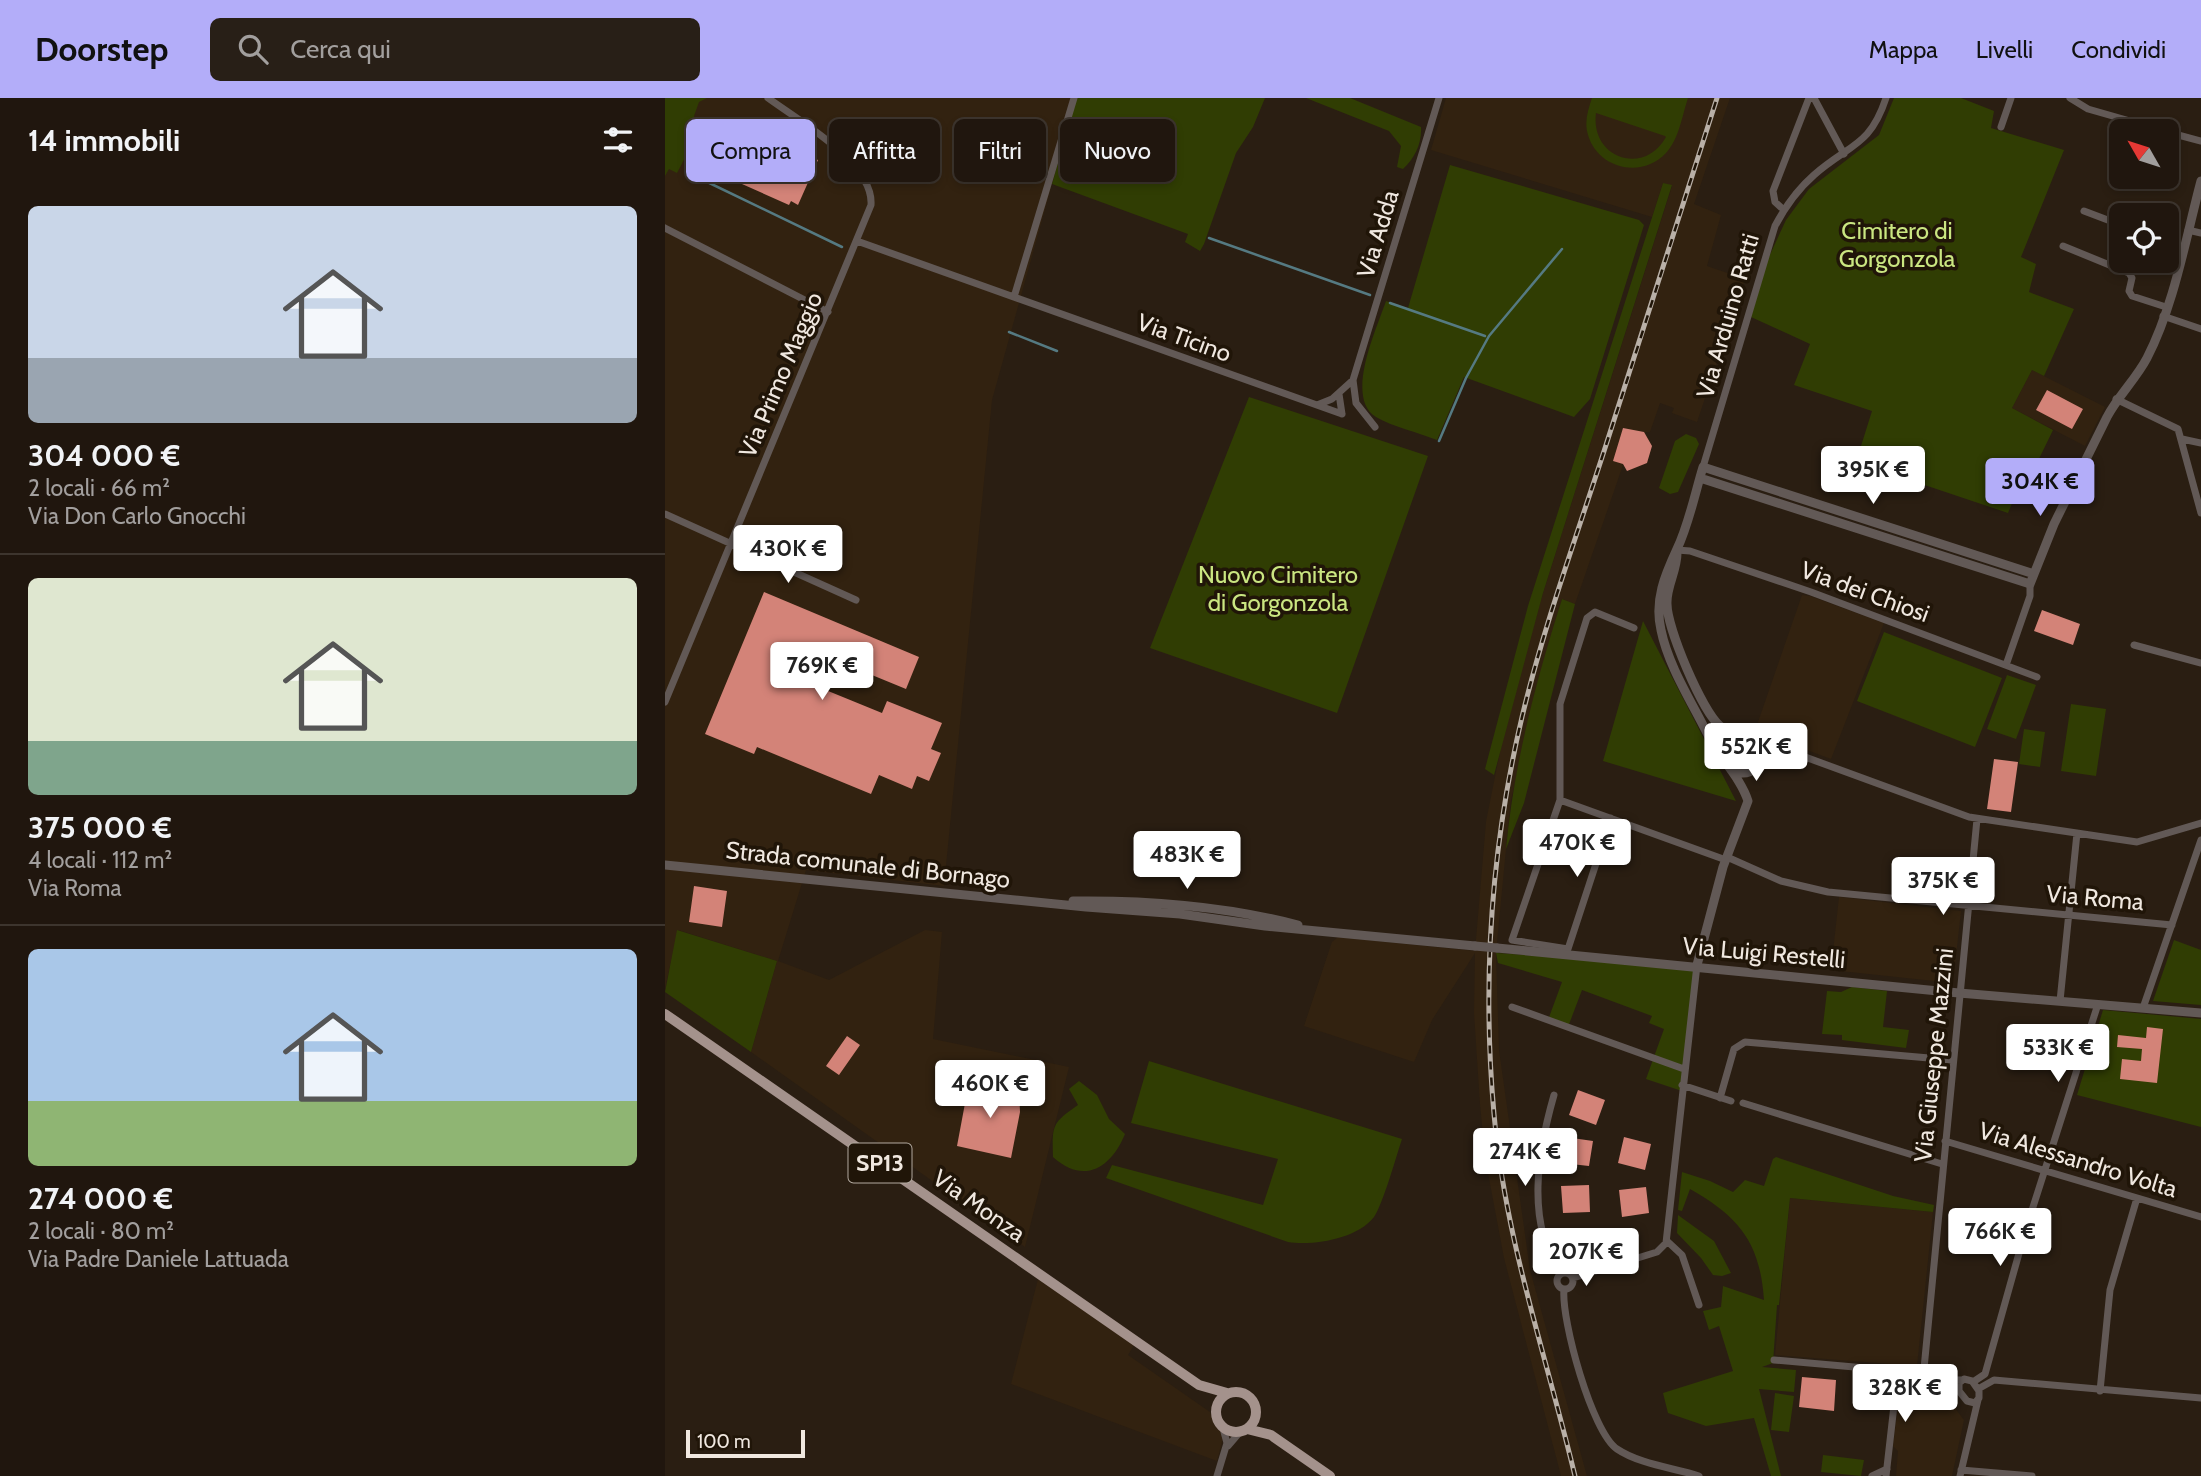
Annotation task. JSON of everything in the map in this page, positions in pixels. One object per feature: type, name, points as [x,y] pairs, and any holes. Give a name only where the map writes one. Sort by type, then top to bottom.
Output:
[{"type":"main road","name":"Via Monza","points":[[665,1014],[1199,1385],[1216,1408],[1217,1418],[1223,1428],[1264,1432],[1330,1476]]},
{"type":"main road","name":"Via Monza","points":[[1199,1385],[1227,1393],[1239,1391],[1249,1396],[1255,1404],[1256,1414],[1275,1438]]},
{"type":"main road","points":[[1216,1408],[1219,1400],[1227,1393]]},
{"type":"main road","points":[[1244,1430],[1256,1414]]},
{"type":"street","name":"Via Primo Maggio","points":[[665,702],[871,205],[871,193],[854,163],[768,98]]},
{"type":"street","points":[[1014,297],[1074,98]]},
{"type":"street","name":"Via Adda","points":[[1353,396],[1353,380],[1439,98]]},
{"type":"street","points":[[1811,98],[1844,154]]},
{"type":"street","name":"Via Arduino Ratti","points":[[1784,210],[1775,202],[1773,191],[1811,98]]},
{"type":"street","name":"Via Arduino Ratti","points":[[1703,467],[1750,312],[1765,251],[1784,210],[1809,179],[1871,132],[1886,98]]},
{"type":"street","points":[[2001,127],[2011,98]]},
{"type":"street","points":[[2070,98],[2088,110],[2121,119]]},
{"type":"street","points":[[2179,135],[2201,141]]},
{"type":"street","points":[[2005,665],[2030,596],[2030,584],[2054,524],[2116,399],[2146,359],[2164,312],[2201,181]]},
{"type":"street","points":[[2084,212],[2109,221]]},
{"type":"street","points":[[665,228],[828,312]]},
{"type":"street","points":[[2188,230],[2201,233]]},
{"type":"street","name":"Via Ticino","points":[[857,241],[1342,414]]},
{"type":"street","points":[[2063,246],[2127,271],[2132,278],[2129,290],[2132,296],[2201,329]]},
{"type":"street","points":[[2179,246],[2183,248]]},
{"type":"street","name":"Via Adda","points":[[1317,405],[1339,394],[1353,380]]},
{"type":"street","points":[[1339,394],[1342,414]]},
{"type":"street","points":[[1342,414],[1353,396]]},
{"type":"street","points":[[1353,396],[1360,411],[1375,427]]},
{"type":"street","points":[[2116,399],[2175,426],[2181,437],[2201,513]]},
{"type":"street","points":[[2181,437],[2201,443]]},
{"type":"street","points":[[2034,574],[1703,467],[1677,550],[1666,601],[1673,636],[1713,717],[1721,727],[1749,740],[1775,746],[1977,819],[2145,841],[2201,823]]},
{"type":"street","points":[[1700,478],[2030,584]]},
{"type":"street","points":[[665,513],[856,600]]},
{"type":"street","points":[[1677,550],[1672,556],[1660,594],[1661,631],[1666,647],[1717,752],[1729,766],[1743,773],[1756,767],[1759,752],[1749,740]]},
{"type":"street","name":"Via dei Chiosi","points":[[1677,550],[1690,551],[1811,593],[2038,677]]},
{"type":"street","points":[[1611,818],[1568,949],[1512,940],[1560,800],[1560,704],[1587,618],[1595,612],[1633,628]]},
{"type":"street","points":[[2134,645],[2201,663]]},
{"type":"street","points":[[1573,1278],[1657,1252],[1667,1241],[1697,965],[1727,858],[1747,805],[1747,798],[1726,758],[1729,746],[1738,740],[1749,740]]},
{"type":"street","name":"Via Roma","points":[[1560,800],[1727,858],[1781,881],[1821,890],[2172,925]]},
{"type":"street","name":"Via Giuseppe Mazzini","points":[[1923,1379],[1977,819]]},
{"type":"street","points":[[2060,1001],[2077,833]]},
{"type":"street","points":[[2143,1008],[2201,840]]},
{"type":"street","name":"Strada comunale di Bornago","points":[[665,865],[1043,902]]},
{"type":"street","name":"Via Luigi Restelli","points":[[1043,902],[1616,961],[1697,965],[1959,993],[2201,1013]]},
{"type":"street","points":[[1975,1386],[1985,1374],[2044,1170],[2098,1004]]},
{"type":"street","points":[[1511,1007],[1684,1069]]},
{"type":"street","points":[[1720,1098],[1734,1048],[1745,1042],[1952,1060]]},
{"type":"street","points":[[1682,1085],[1731,1101]]},
{"type":"street","points":[[1554,1095],[1542,1136],[1538,1180],[1545,1245],[1561,1273]]},
{"type":"street","points":[[1743,1103],[1942,1164]]},
{"type":"street","name":"Via Alessandro Volta","points":[[1945,1140],[2201,1217]]},
{"type":"street","points":[[2100,1391],[2108,1299],[2137,1198]]},
{"type":"street","points":[[1667,1241],[1682,1255],[1699,1305]]},
{"type":"street","points":[[1561,1273],[1567,1272],[1573,1278]]},
{"type":"street","points":[[1561,1273],[1557,1283],[1564,1289],[1564,1309],[1590,1405],[1603,1434],[1620,1451],[1699,1476]]},
{"type":"street","points":[[1564,1289],[1571,1286],[1573,1278]]},
{"type":"street","points":[[1774,1360],[1888,1370],[1899,1378],[1967,1379],[1975,1386],[1978,1400],[1960,1473],[2032,1476]]},
{"type":"street","points":[[1873,1476],[1886,1472],[1895,1384],[1899,1378]]},
{"type":"street","points":[[1939,1380],[1960,1393],[1967,1401],[1972,1420]]},
{"type":"street","points":[[1960,1393],[1958,1386],[1962,1380]]},
{"type":"street","points":[[1975,1386],[1994,1380],[2201,1398]]},
{"type":"street","points":[[1967,1401],[1972,1403],[1978,1400]]},
{"type":"street","points":[[1217,1476],[1226,1450],[1227,1437],[1223,1428]]},
{"type":"street","points":[[1226,1450],[1244,1430]]},
{"type":"shaded area","points":[[665,98],[1076,98],[1070,119],[1060,119],[1060,156],[992,400],[944,886],[806,870],[778,961],[829,980],[925,930],[942,932],[933,1039],[1069,1067],[1025,1247],[751,1052],[777,961],[678,930],[665,989]]},
{"type":"shaded area","points":[[1446,98],[1730,98],[1694,204],[1721,215],[1707,266],[1745,279],[1697,422],[1672,413],[1674,408],[1660,403],[1650,432],[1645,432],[1652,446],[1647,463],[1631,470],[1623,465],[1575,604],[1562,599],[1511,800],[1496,953],[1499,1050],[1530,1270],[1587,1476],[1561,1476],[1504,1258],[1485,1157],[1474,1013],[1475,953],[1432,1020],[1414,1062],[1304,1026],[1332,942],[1338,937],[1475,951],[1486,822],[1506,722],[1543,593],[1672,186],[1663,183],[1652,217],[1431,150]]},
{"type":"shaded area","points":[[2032,370],[2105,407],[2085,446],[2012,408]]},
{"type":"shaded area","points":[[1802,595],[1884,623],[1831,759],[1764,734],[1758,722]]},
{"type":"shaded area","points":[[1839,897],[1961,911],[1953,983],[1831,970]]},
{"type":"shaded area","points":[[1790,1198],[1933,1212],[1917,1366],[1775,1355]]},
{"type":"shaded area","points":[[1038,1279],[1134,1345],[1128,1355],[1210,1412],[1214,1425],[1224,1434],[1217,1461],[1011,1384]]},
{"type":"shaded area","points":[[1907,1386],[1941,1390],[1964,1420],[1952,1476],[1896,1476],[1898,1451],[1893,1446],[1900,1392]]},
{"type":"green space","points":[[665,98],[707,98],[699,102],[695,119],[686,119],[686,156],[677,173],[669,169],[665,176]]},
{"type":"green space","points":[[1076,98],[1265,98],[1253,127],[1236,153],[1200,251],[1185,242],[1188,234],[1052,184],[1060,155],[1060,182],[1175,182],[1175,119],[1070,119]]},
{"type":"green space","points":[[1306,98],[1350,98],[1421,127],[1417,150],[1403,169],[1397,167],[1401,146],[1389,131]]},
{"type":"green space","points":[[1592,98],[1688,98],[1677,134],[1666,153],[1645,166],[1633,168],[1611,162],[1593,147],[1586,125]],"holes":[[[1596,113],[1665,136],[1656,149],[1645,156],[1633,159],[1621,157],[1610,151],[1601,141],[1596,129]]]},
{"type":"green space","name":"Cimitero di Gorgonzola","points":[[1894,98],[1961,98],[1994,111],[1991,128],[2064,150],[2021,257],[2036,264],[2029,292],[2074,309],[2044,376],[2032,370],[2012,408],[2053,430],[2020,498],[2015,496],[2008,513],[1856,462],[1872,411],[1794,385],[1810,344],[1751,317],[1768,259],[1786,220],[1809,189],[1879,135]]},
{"type":"green space","points":[[1450,165],[1639,220],[1644,225],[1590,399],[1574,417],[1464,377],[1437,440],[1383,421],[1367,408],[1363,395],[1363,379],[1370,345],[1386,301],[1408,308]]},
{"type":"green space","points":[[1663,183],[1672,185],[1543,593],[1494,775],[1485,769],[1528,606]]},
{"type":"green space","name":"Nuovo Cimitero di Gorgonzola","points":[[1249,397],[1428,456],[1337,713],[1150,648]]},
{"type":"green space","points":[[1686,434],[1696,438],[1699,444],[1678,492],[1670,494],[1659,488],[1675,441]]},
{"type":"green space","points":[[1562,599],[1575,604],[1524,803],[1506,849],[1514,785],[1527,722]]},
{"type":"green space","points":[[1643,621],[1736,801],[1603,761]]},
{"type":"green space","points":[[1884,632],[2002,678],[1975,747],[1857,701]]},
{"type":"green space","points":[[2007,675],[2036,685],[2016,739],[1987,729]]},
{"type":"green space","points":[[2071,704],[2106,709],[2096,776],[2061,771]]},
{"type":"green space","points":[[2024,729],[2045,732],[2040,767],[2019,764]]},
{"type":"green space","points":[[677,930],[777,961],[751,1052],[665,992]]},
{"type":"green space","points":[[2174,940],[2201,950],[2201,1005],[2153,1001]]},
{"type":"green space","points":[[1496,953],[1698,967],[1682,1091],[1646,1079],[1664,1029],[1649,1023],[1652,1016],[1582,990],[1568,1027],[1548,1020],[1562,982],[1498,963]]},
{"type":"green space","points":[[1852,987],[1887,991],[1883,1027],[1909,1030],[1906,1048],[1842,1040],[1842,1035],[1822,1034],[1827,991],[1841,992]]},
{"type":"green space","points":[[2103,1010],[2201,1019],[2201,1127],[2077,1095]]},
{"type":"green space","points":[[1149,1061],[1402,1139],[1374,1217],[1366,1225],[1346,1236],[1322,1242],[1288,1242],[1106,1178],[1112,1165],[1263,1205],[1278,1159],[1131,1123]]},
{"type":"green space","points":[[1079,1081],[1097,1095],[1109,1119],[1125,1134],[1104,1164],[1086,1171],[1075,1170],[1053,1157],[1055,1126],[1078,1105],[1069,1089]]},
{"type":"green space","points":[[1776,1157],[1893,1196],[1934,1205],[1933,1212],[1790,1198],[1773,1363],[1762,1367],[1796,1370],[1794,1392],[1759,1389],[1781,1476],[1771,1476],[1754,1418],[1706,1426],[1668,1413],[1663,1393],[1733,1371],[1719,1326],[1709,1330],[1703,1311],[1721,1307],[1723,1286],[1764,1300],[1758,1262],[1744,1233],[1734,1221],[1690,1189],[1682,1211],[1678,1210],[1682,1172],[1733,1192],[1745,1180],[1764,1186]]},
{"type":"green space","points":[[1678,1215],[1714,1241],[1731,1273],[1713,1275],[1677,1233]]},
{"type":"green space","points":[[1775,1393],[1794,1396],[1789,1432],[1771,1430]]},
{"type":"green space","points":[[1823,1455],[1864,1460],[1861,1476],[1821,1472]]},
{"type":"building","points":[[808,182],[798,205],[791,201],[789,205],[742,184]]},
{"type":"building","points":[[2047,390],[2083,409],[2072,429],[2036,410]]},
{"type":"building","points":[[1623,428],[1644,432],[1652,446],[1647,463],[1627,471],[1623,464],[1613,461]]},
{"type":"building","points":[[764,592],[919,657],[906,689],[811,650],[801,673],[814,678],[811,684],[882,713],[887,701],[942,723],[931,749],[941,753],[929,781],[917,776],[912,789],[879,775],[871,794],[757,747],[754,754],[705,734]]},
{"type":"building","points":[[2042,610],[2080,624],[2073,645],[2034,631]]},
{"type":"building","points":[[1994,759],[2018,762],[2011,812],[1987,809]]},
{"type":"building","points":[[694,886],[727,891],[722,927],[689,922]]},
{"type":"building","points":[[2147,1027],[2163,1029],[2157,1083],[2120,1079],[2122,1059],[2141,1061],[2142,1049],[2117,1047],[2118,1035],[2146,1038]]},
{"type":"building","points":[[847,1036],[860,1045],[839,1075],[826,1066]]},
{"type":"building","points":[[969,1082],[1019,1091],[1020,1112],[1011,1158],[957,1146]]},
{"type":"building","points":[[1578,1090],[1605,1100],[1596,1125],[1569,1115]]},
{"type":"building","points":[[1565,1137],[1593,1141],[1589,1166],[1562,1163]]},
{"type":"building","points":[[1624,1137],[1651,1144],[1645,1170],[1618,1163]]},
{"type":"building","points":[[1589,1185],[1590,1212],[1563,1213],[1561,1186]]},
{"type":"building","points":[[1646,1187],[1649,1213],[1622,1217],[1619,1190]]},
{"type":"building","points":[[1802,1377],[1836,1380],[1834,1411],[1799,1407]]},
{"type":"waterway","points":[[707,182],[842,247]]},
{"type":"waterway","points":[[1209,238],[1370,295]]},
{"type":"waterway","points":[[1439,441],[1466,378],[1489,336],[1562,249]]},
{"type":"waterway","points":[[1390,303],[1485,336]]},
{"type":"waterway","points":[[1009,332],[1057,351]]},
{"type":"railway","points":[[1575,1476],[1517,1252],[1499,1160],[1490,1064],[1489,1014],[1489,964],[1496,865],[1511,766],[1540,648],[1717,98]]}]
